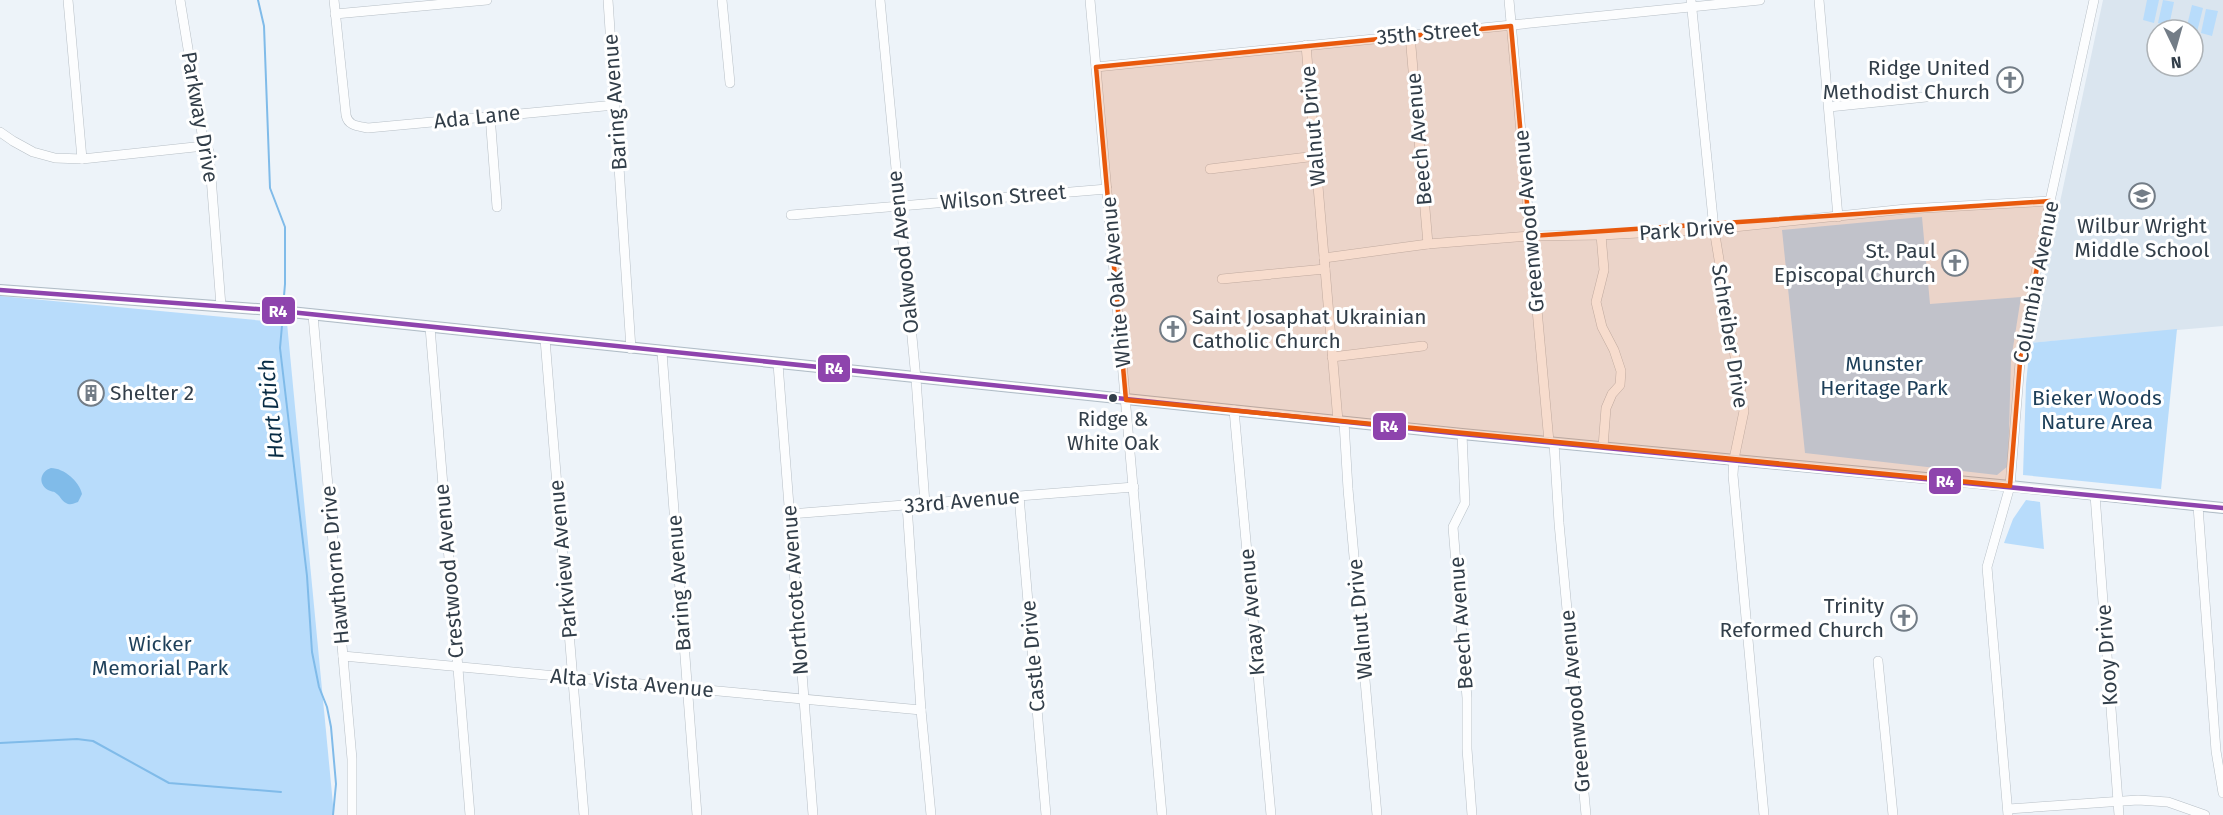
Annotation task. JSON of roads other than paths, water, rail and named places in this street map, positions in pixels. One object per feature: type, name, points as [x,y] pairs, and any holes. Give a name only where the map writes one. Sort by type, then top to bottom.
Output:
[{"type":"main road","points":[[0,290],[271,310],[916,379],[2223,508]]},
{"type":"street","points":[[68,0],[82,159]]},
{"type":"street","name":"Parkway Drive","points":[[180,0],[204,146],[209,150],[221,306]]},
{"type":"street","points":[[334,0],[335,14],[487,0]]},
{"type":"street","name":"Baring Avenue","points":[[608,0],[632,349]]},
{"type":"street","points":[[722,0],[730,83]]},
{"type":"street","name":"Oakwood Avenue","points":[[880,0],[916,379],[925,504]]},
{"type":"street","name":"White Oak Avenue","points":[[1090,0],[1162,815]]},
{"type":"street","name":"Greenwood Avenue","points":[[1509,0],[1586,815]]},
{"type":"street","name":"35th Street","points":[[1096,67],[1511,26],[1691,4],[1760,0]]},
{"type":"street","points":[[1819,0],[1838,217]]},
{"type":"street","name":"Columbia Avenue","points":[[2008,812],[1987,567],[2010,486],[2021,350],[2050,201],[2094,0]]},
{"type":"street","name":"Schreiber Drive","points":[[1691,4],[1713,229],[1744,411],[1733,475],[1764,815]]},
{"type":"street","name":"Ada Lane","points":[[335,14],[345,115],[351,125],[368,128],[615,105]]},
{"type":"street","name":"Beech Avenue","points":[[1410,35],[1428,244]]},
{"type":"street","name":"Walnut Drive","points":[[1306,45],[1332,357],[1348,489],[1377,815]]},
{"type":"street","points":[[1829,107],[1926,98]]},
{"type":"street","points":[[490,115],[497,207]]},
{"type":"street","points":[[0,132],[33,152],[55,158],[82,159],[204,146]]},
{"type":"street","points":[[1210,169],[1316,156]]},
{"type":"street","name":"Wilson Street","points":[[791,215],[1107,189]]},
{"type":"street","name":"Park Drive","points":[[1324,258],[1428,244],[1530,236],[1713,229],[1906,209],[2050,201]]},
{"type":"street","points":[[1601,235],[1604,270],[1596,302],[1602,327],[1614,350],[1621,371],[1620,385],[1612,394],[1606,408],[1603,447]]},
{"type":"street","points":[[1222,279],[1325,269]]},
{"type":"street","name":"Hawthorne Drive","points":[[313,315],[352,759],[352,815]]},
{"type":"street","name":"Crestwood Avenue","points":[[430,327],[470,815]]},
{"type":"street","name":"Parkview Avenue","points":[[545,339],[584,815]]},
{"type":"street","points":[[1332,357],[1423,346]]},
{"type":"street","name":"Baring Avenue","points":[[662,352],[697,815]]},
{"type":"street","name":"Northcote Avenue","points":[[778,364],[813,815]]},
{"type":"street","name":"Kraay Avenue","points":[[1234,410],[1271,815]]},
{"type":"street","name":"Beech Avenue","points":[[1462,434],[1465,503],[1453,527],[1467,698],[1467,749],[1472,815]]},
{"type":"street","name":"33rd Avenue","points":[[790,514],[1134,487]]},
{"type":"street","name":"Kooy Drive","points":[[2095,495],[2119,815]]},
{"type":"street","name":"Castle Drive","points":[[1019,496],[1046,815]]},
{"type":"street","points":[[907,505],[921,710],[931,815]]},
{"type":"street","points":[[2198,506],[2216,751],[2223,793]]},
{"type":"street","name":"Alta Vista Avenue","points":[[343,656],[921,710]]},
{"type":"street","points":[[1878,661],[1893,815]]},
{"type":"street","points":[[2008,812],[2138,800],[2168,802],[2205,815]]},
{"type":"waterway","name":"Hart Dtich","points":[[258,0],[264,26],[270,188],[285,227],[283,308]]},
{"type":"waterway","name":"Hart Dtich","points":[[283,314],[280,348],[307,576],[312,652],[319,687],[327,707],[331,727],[336,784],[333,815]]},
{"type":"waterway","points":[[0,743],[77,739],[93,741],[169,783],[281,792]]},
{"type":"place","name":"Ridge United Methodist Church","points":[[2010,80]]},
{"type":"place","name":"Wilbur Wright Middle School","points":[[2142,196]]},
{"type":"place","name":"St. Paul Episcopal Church","points":[[1955,263]]},
{"type":"place","name":"Saint Josaphat Ukrainian Catholic Church","points":[[1173,329]]},
{"type":"place","name":"Shelter 2","points":[[91,393]]},
{"type":"place","name":"Ridge & White Oak","points":[[1113,398]]},
{"type":"place","name":"Trinity Reformed Church","points":[[1904,618]]},
{"type":"park label","name":"Munster Heritage Park","points":[[1884,376]]},
{"type":"park label","name":"Bieker Woods Nature Area","points":[[2097,410]]},
{"type":"park label","name":"Wicker Memorial Park","points":[[160,656]]}]
